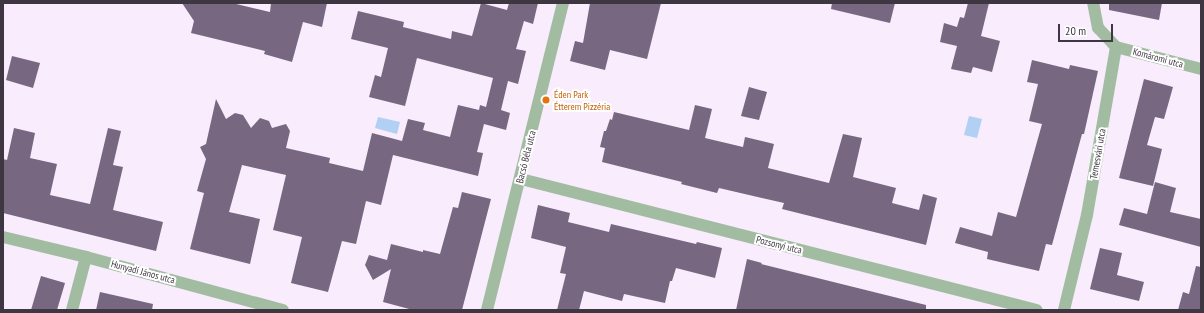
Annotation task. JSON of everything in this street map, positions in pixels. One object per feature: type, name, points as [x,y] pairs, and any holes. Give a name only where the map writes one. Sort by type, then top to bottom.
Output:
[{"type":"street","name":"Bacsó Béla utca","points":[[487,310],[521,179],[563,3]]},
{"type":"street","points":[[1093,3],[1098,28],[1116,47]]},
{"type":"street","name":"Komáromi utca","points":[[1116,47],[1201,69]]},
{"type":"street","name":"Temesvári utca","points":[[1064,310],[1087,215],[1116,47]]},
{"type":"street","name":"Pozsonyi utca","points":[[521,179],[1037,310]]},
{"type":"street","name":"Hunyadi János utca","points":[[3,237],[86,256],[283,310]]},
{"type":"street","points":[[72,310],[86,256]]},
{"type":"water","points":[[969,116],[982,119],[977,138],[964,135]]},
{"type":"water","points":[[378,117],[400,122],[397,134],[375,128]]},
{"type":"building","points":[[182,3],[232,3],[270,12],[271,3],[327,3],[322,27],[303,22],[292,62],[264,54],[265,51],[191,33],[194,21]]},
{"type":"building","points":[[481,3],[507,10],[509,3],[538,3],[533,24],[524,21],[516,49],[526,51],[518,84],[508,81],[501,110],[510,113],[506,130],[484,124],[477,152],[483,153],[478,176],[393,155],[381,205],[366,201],[356,244],[342,241],[328,292],[291,283],[302,237],[273,230],[286,175],[242,165],[229,212],[260,219],[250,264],[190,249],[204,193],[197,191],[206,159],[200,147],[206,144],[216,99],[226,119],[235,113],[243,115],[251,128],[260,118],[269,121],[272,128],[286,124],[290,131],[286,148],[330,158],[329,163],[363,171],[372,133],[402,141],[408,119],[425,123],[423,130],[450,137],[458,105],[479,110],[480,105],[486,107],[493,78],[417,58],[405,106],[369,97],[375,75],[381,77],[388,48],[351,39],[358,11],[404,22],[403,27],[451,39],[452,31],[472,36]]},
{"type":"building","points":[[590,3],[661,3],[647,59],[610,50],[605,70],[570,61],[575,41],[583,43]]},
{"type":"building","points":[[832,3],[895,3],[890,23],[831,9]]},
{"type":"building","points":[[968,3],[989,3],[981,36],[1000,41],[992,72],[973,67],[971,73],[951,69],[957,46],[940,42],[944,23],[957,27],[960,17],[964,18]]},
{"type":"building","points":[[1109,3],[1162,3],[1159,20],[1109,10]]},
{"type":"building","points":[[12,56],[40,63],[33,88],[6,80]]},
{"type":"building","points":[[1032,60],[1069,69],[1070,65],[1098,71],[1084,134],[1082,134],[1052,245],[1046,244],[1039,271],[987,259],[988,252],[955,243],[960,227],[992,236],[998,212],[1016,217],[1042,124],[1029,121],[1038,84],[1027,82]]},
{"type":"building","points":[[1144,79],[1173,87],[1164,119],[1155,117],[1147,145],[1162,149],[1153,186],[1119,178]]},
{"type":"building","points":[[749,87],[767,92],[759,120],[741,116]]},
{"type":"building","points":[[695,105],[712,109],[705,138],[743,147],[745,137],[774,144],[768,168],[829,183],[843,134],[862,138],[853,177],[896,188],[892,203],[919,210],[923,194],[937,198],[926,245],[782,209],[784,203],[719,188],[717,193],[681,184],[682,182],[602,162],[605,148],[600,147],[604,131],[606,131],[610,119],[612,120],[614,112],[689,130]]},
{"type":"building","points":[[14,128],[35,133],[30,158],[57,164],[50,195],[90,204],[108,128],[121,131],[113,165],[123,167],[113,210],[163,222],[156,251],[3,213],[3,159],[7,160]]},
{"type":"building","points":[[1155,182],[1176,188],[1170,212],[1201,219],[1201,247],[1119,225],[1124,208],[1147,214]]},
{"type":"building","points":[[462,192],[491,199],[462,310],[413,310],[383,302],[391,269],[373,280],[365,265],[369,255],[387,260],[391,244],[423,252],[423,250],[440,254],[453,207],[458,208]]},
{"type":"building","points":[[538,205],[570,213],[568,222],[609,232],[611,224],[696,244],[697,242],[722,248],[715,278],[676,268],[672,281],[670,281],[665,303],[624,294],[622,301],[584,291],[579,310],[557,310],[566,274],[560,273],[566,247],[531,238]]},
{"type":"building","points":[[1100,248],[1122,253],[1117,275],[1144,282],[1139,301],[1090,289]]},
{"type":"building","points":[[747,259],[762,263],[761,264],[926,305],[926,310],[736,310]]},
{"type":"building","points":[[1196,266],[1201,267],[1201,310],[1178,310],[1183,292],[1189,294]]},
{"type":"building","points":[[41,276],[65,283],[57,310],[31,310]]},
{"type":"building","points":[[100,292],[153,304],[152,310],[96,310]]},
{"type":"place","name":"Éden Park Étterem Pizzéria","points":[[546,100]]}]
